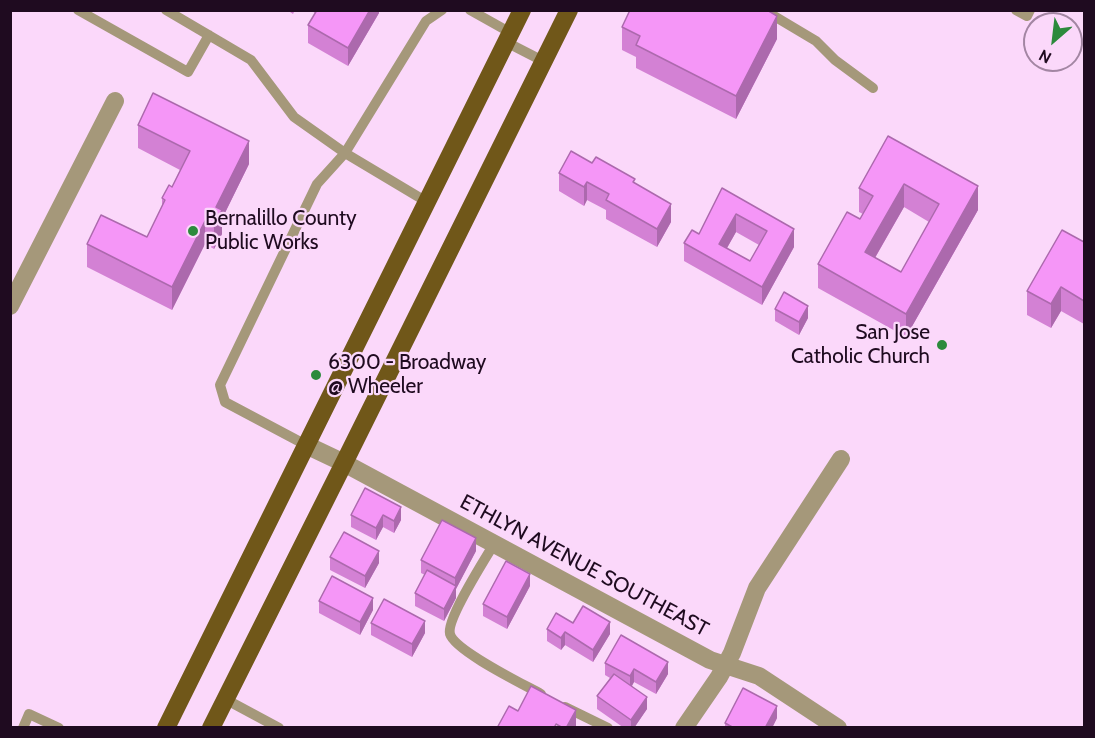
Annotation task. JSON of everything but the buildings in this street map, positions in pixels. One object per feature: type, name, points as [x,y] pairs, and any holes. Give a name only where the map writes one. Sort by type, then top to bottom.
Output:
[{"type":"main road","points":[[166,728],[522,10]]},
{"type":"main road","points":[[211,728],[569,10]]},
{"type":"street","points":[[10,306],[115,101]]},
{"type":"street","name":"ETHLYN AVENUE SOUTHEAST","points":[[306,446],[344,463],[710,660],[759,676],[838,728]]},
{"type":"street","points":[[684,728],[725,665],[757,588],[841,459]]},
{"type":"lane","points":[[78,10],[188,72],[209,35]]},
{"type":"lane","points":[[166,10],[251,60],[294,117],[345,153],[427,202]]},
{"type":"lane","points":[[306,446],[225,402],[220,385],[317,184],[345,153],[426,21],[442,10]]},
{"type":"lane","points":[[470,10],[543,61]]},
{"type":"lane","points":[[764,10],[816,41],[835,60],[873,88]]},
{"type":"lane","points":[[1016,10],[1027,16],[1029,10]]},
{"type":"lane","points":[[494,544],[460,603],[449,632],[453,641],[465,651],[546,697]]},
{"type":"lane","points":[[225,699],[279,728]]},
{"type":"lane","points":[[556,703],[608,728]]},
{"type":"lane","points":[[22,728],[29,714],[60,728]]},
{"type":"place","name":"Bernalillo County Public Works","points":[[193,231]]},
{"type":"place","name":"San Jose Catholic Church","points":[[942,345]]},
{"type":"place","name":"6300 - Broadway @ Wheeler","points":[[316,375]]}]
